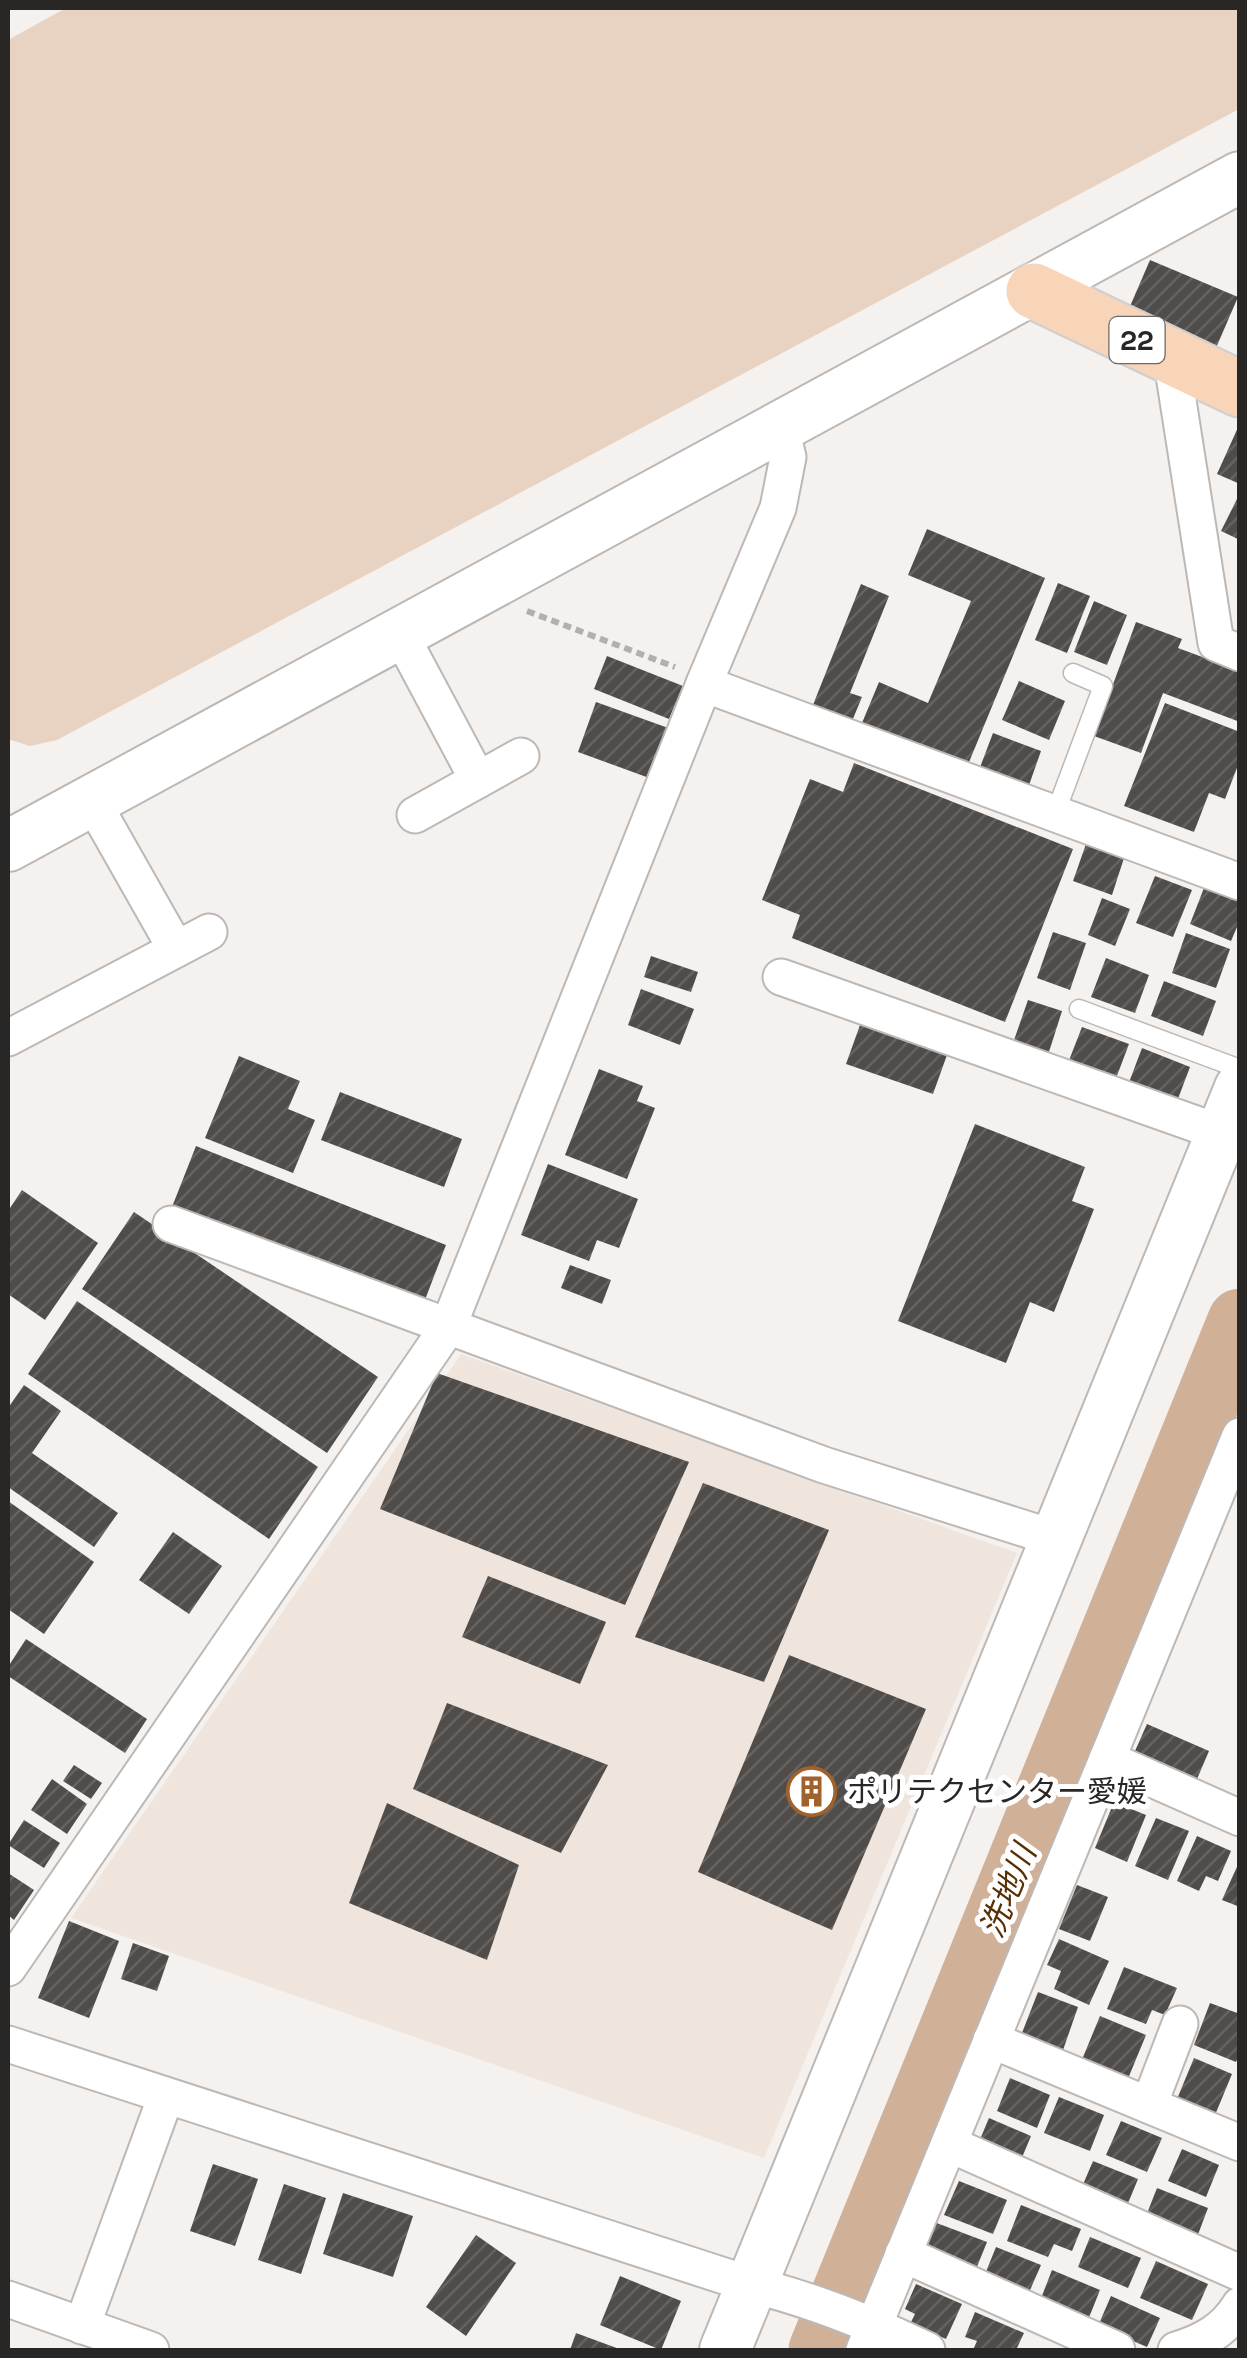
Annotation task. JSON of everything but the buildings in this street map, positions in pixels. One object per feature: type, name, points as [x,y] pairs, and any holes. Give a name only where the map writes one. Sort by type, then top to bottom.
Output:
[{"type":"main road","name":"22","points":[[1034,290],[1240,389]]},
{"type":"street","points":[[8,846],[1240,177]]},
{"type":"street","points":[[1171,356],[1216,643],[1240,653]]},
{"type":"street","points":[[8,1968],[448,1328],[778,508],[788,457],[781,428]]},
{"type":"street","points":[[399,632],[478,780]]},
{"type":"street","points":[[705,682],[1240,882]]},
{"type":"street","points":[[415,815],[521,756]]},
{"type":"street","points":[[92,801],[176,949]]},
{"type":"street","points":[[8,1038],[209,932]]},
{"type":"street","points":[[781,977],[1220,1133]]},
{"type":"street","points":[[725,2350],[773,2290],[1054,1538],[1240,1088]]},
{"type":"street","points":[[171,1224],[824,1465],[1054,1538]]},
{"type":"street","points":[[868,2332],[904,2254],[1240,1436]]},
{"type":"street","points":[[1107,1760],[1240,1818]]},
{"type":"street","points":[[1149,2106],[1180,2024]]},
{"type":"street","points":[[992,2040],[1240,2143]]},
{"type":"street","points":[[8,2044],[773,2290],[868,2332],[928,2350]]},
{"type":"street","points":[[82,2326],[166,2096]]},
{"type":"street","points":[[949,2144],[1240,2273]]},
{"type":"street","points":[[904,2254],[1117,2350]]},
{"type":"street","points":[[8,2299],[151,2350]]},
{"type":"street","points":[[1176,2350],[1204,2341],[1233,2316],[1240,2304]]},
{"type":"lane","points":[[1054,814],[1102,686],[1073,673]]},
{"type":"lane","points":[[1080,1009],[1240,1069]]},
{"type":"path","points":[[475,590],[705,682]]},
{"type":"shaded area","points":[[66,8],[1239,8],[1239,109],[57,740],[30,746],[8,739],[8,40]]},
{"type":"shaded area","points":[[461,1354],[1017,1553],[764,2158],[71,1918]]},
{"type":"waterway","name":"洗地川","points":[[821,2350],[1240,1321]]},
{"type":"place","name":"ポリテクセンター愛媛","points":[[812,1791]]}]
